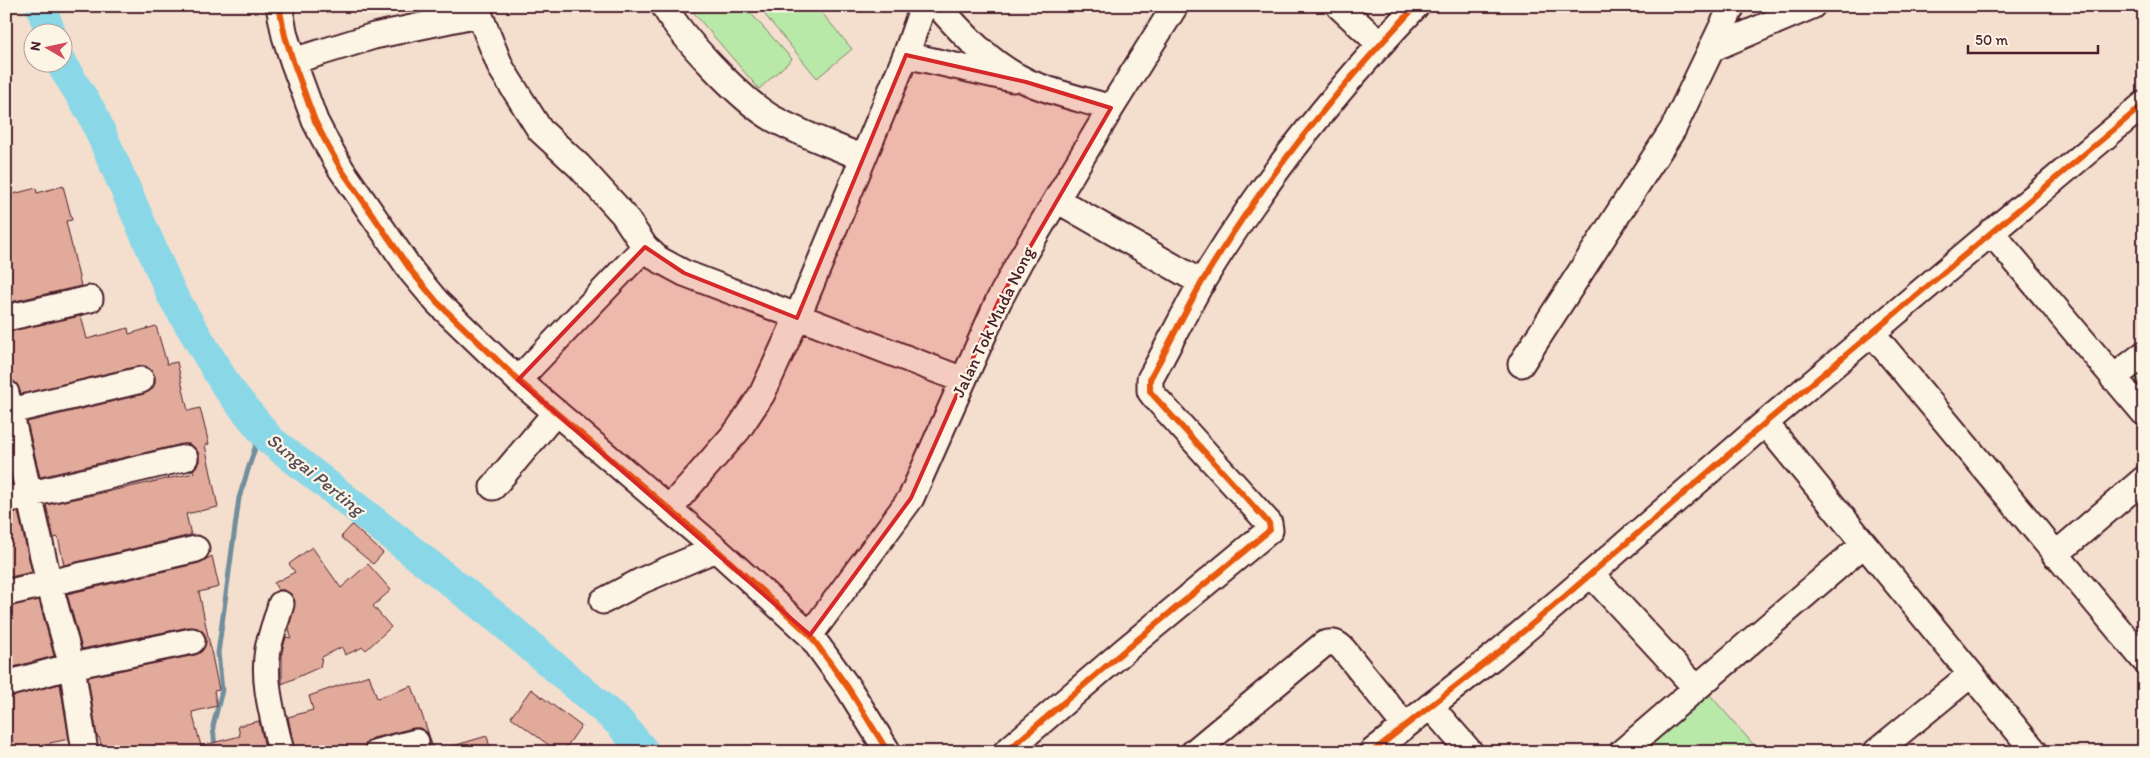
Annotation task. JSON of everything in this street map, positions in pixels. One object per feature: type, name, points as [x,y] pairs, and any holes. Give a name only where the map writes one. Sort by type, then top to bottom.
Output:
[{"type":"street","points":[[279,6],[285,36],[315,121],[328,146],[412,272],[437,302],[518,380],[716,549],[810,635],[849,689],[888,752]]},
{"type":"street","points":[[664,6],[680,30],[720,74],[771,117],[863,158]]},
{"type":"street","points":[[669,509],[751,413],[762,394],[798,318],[906,55],[923,6]]},
{"type":"street","points":[[938,6],[982,52],[1026,82]]},
{"type":"street","name":"Jalan Tok Muda Nong","points":[[810,635],[911,498],[998,302],[1111,108],[1175,6]]},
{"type":"street","points":[[1338,6],[1380,44]]},
{"type":"street","points":[[1006,752],[1270,530],[1269,523],[1150,391],[1150,379],[1202,283],[1292,149],[1380,44],[1416,6]]},
{"type":"street","points":[[1521,364],[1673,128],[1732,6]]},
{"type":"street","points":[[1711,49],[1812,6]]},
{"type":"street","points":[[293,61],[374,36],[477,10],[501,68],[540,130],[579,166],[623,214],[645,248],[658,259],[684,273],[963,380]]},
{"type":"street","points":[[906,55],[1026,82],[1111,108]]},
{"type":"street","points":[[1372,752],[1494,656],[1872,333],[2144,104]]},
{"type":"street","points":[[1057,200],[1202,283]]},
{"type":"street","points":[[1991,232],[2144,413]]},
{"type":"street","points":[[518,380],[645,248]]},
{"type":"street","points":[[6,318],[90,300]]},
{"type":"street","points":[[1872,333],[2144,660]]},
{"type":"street","points":[[2113,378],[2144,354]]},
{"type":"street","points":[[85,752],[72,666],[49,584],[30,494],[8,405],[141,380]]},
{"type":"street","points":[[493,487],[556,412]]},
{"type":"street","points":[[1765,424],[1932,624],[1970,675],[2035,752]]},
{"type":"street","points":[[6,500],[185,458]]},
{"type":"street","points":[[2055,555],[2144,479]]},
{"type":"street","points":[[1622,752],[1864,544]]},
{"type":"street","points":[[6,593],[196,549]]},
{"type":"street","points":[[603,602],[643,580],[716,549]]},
{"type":"street","points":[[1591,574],[1696,688]]},
{"type":"street","points":[[281,604],[268,648],[267,672],[272,710],[281,752]]},
{"type":"street","points":[[6,684],[72,666],[192,641]]},
{"type":"street","points":[[1194,752],[1324,644],[1331,642],[1338,644],[1343,649],[1405,726]]},
{"type":"street","points":[[1876,752],[1970,675]]},
{"type":"street","points":[[1430,706],[1470,752]]},
{"type":"street","points":[[377,752],[416,742]]},
{"type":"highlighted area","points":[[906,55],[1026,82],[1111,108],[998,302],[911,498],[810,635],[518,380],[645,247],[684,273],[797,318]]},
{"type":"green space","points":[[698,6],[744,6],[792,59],[759,89],[693,12]]},
{"type":"green space","points":[[775,6],[816,6],[852,49],[817,78],[765,15]]},
{"type":"green space","points":[[2144,372],[2144,395],[2131,382]]},
{"type":"green space","points":[[1710,695],[1760,752],[1643,752]]},
{"type":"building","points":[[63,186],[72,220],[66,221],[81,286],[6,303],[6,211],[10,210],[6,196],[36,188],[37,193]]},
{"type":"building","points":[[81,316],[87,339],[128,328],[129,334],[156,326],[167,364],[177,362],[188,411],[200,408],[209,444],[205,445],[218,507],[186,514],[191,535],[64,565],[58,537],[54,538],[46,505],[194,473],[193,470],[199,462],[199,454],[195,448],[189,444],[182,444],[40,477],[27,422],[144,394],[151,390],[155,384],[155,376],[151,370],[146,366],[138,366],[21,394],[17,384],[10,379],[6,363],[10,361],[6,346],[6,332]]},
{"type":"building","points":[[6,459],[12,484],[6,485]]},
{"type":"building","points":[[18,512],[32,572],[6,578],[6,514]]},
{"type":"building","points":[[352,525],[383,553],[373,564],[341,537]]},
{"type":"building","points":[[312,547],[341,588],[368,564],[391,590],[373,606],[391,627],[366,650],[363,647],[345,655],[342,647],[322,657],[320,667],[282,684],[282,651],[286,637],[291,638],[289,628],[295,601],[291,594],[284,590],[278,590],[274,583],[295,572],[289,564]]},
{"type":"building","points":[[212,556],[219,587],[199,592],[219,690],[214,691],[217,706],[192,712],[201,746],[240,736],[238,726],[259,721],[266,752],[103,752],[99,737],[97,737],[88,677],[195,655],[201,652],[205,646],[206,638],[203,632],[197,628],[189,627],[82,649],[67,594],[199,563]]},
{"type":"building","points":[[39,600],[54,656],[6,669],[6,607]]},
{"type":"building","points":[[369,675],[377,698],[412,686],[434,752],[426,752],[430,745],[427,732],[420,728],[413,728],[373,738],[367,742],[363,752],[295,752],[288,717],[313,710],[309,696]]},
{"type":"building","points":[[60,684],[69,739],[50,743],[51,748],[29,752],[14,752],[6,713],[6,698]]},
{"type":"building","points":[[531,689],[581,726],[563,752],[558,752],[511,717]]},
{"type":"building","points":[[487,736],[491,752],[447,752],[446,748]]},
{"type":"waterway","name":"Sungai Perting","points":[[41,6],[47,22]]},
{"type":"waterway","name":"Sungai Perting","points":[[66,72],[92,113],[172,295],[227,387],[270,440],[501,621],[620,723],[644,752]]},
{"type":"waterway","points":[[215,749],[213,726],[222,690],[218,653],[239,498],[261,429]]},
{"type":"cycle path","points":[[279,6],[285,36],[315,121],[341,169],[412,272],[437,302],[518,380],[716,549],[810,635],[849,689],[888,752]]},
{"type":"cycle path","points":[[1006,752],[1270,530],[1269,523],[1153,395],[1150,391],[1150,379],[1202,282],[1250,208],[1301,138],[1357,70],[1416,6]]},
{"type":"cycle path","points":[[1372,752],[1494,656],[1765,423],[2144,104]]}]
